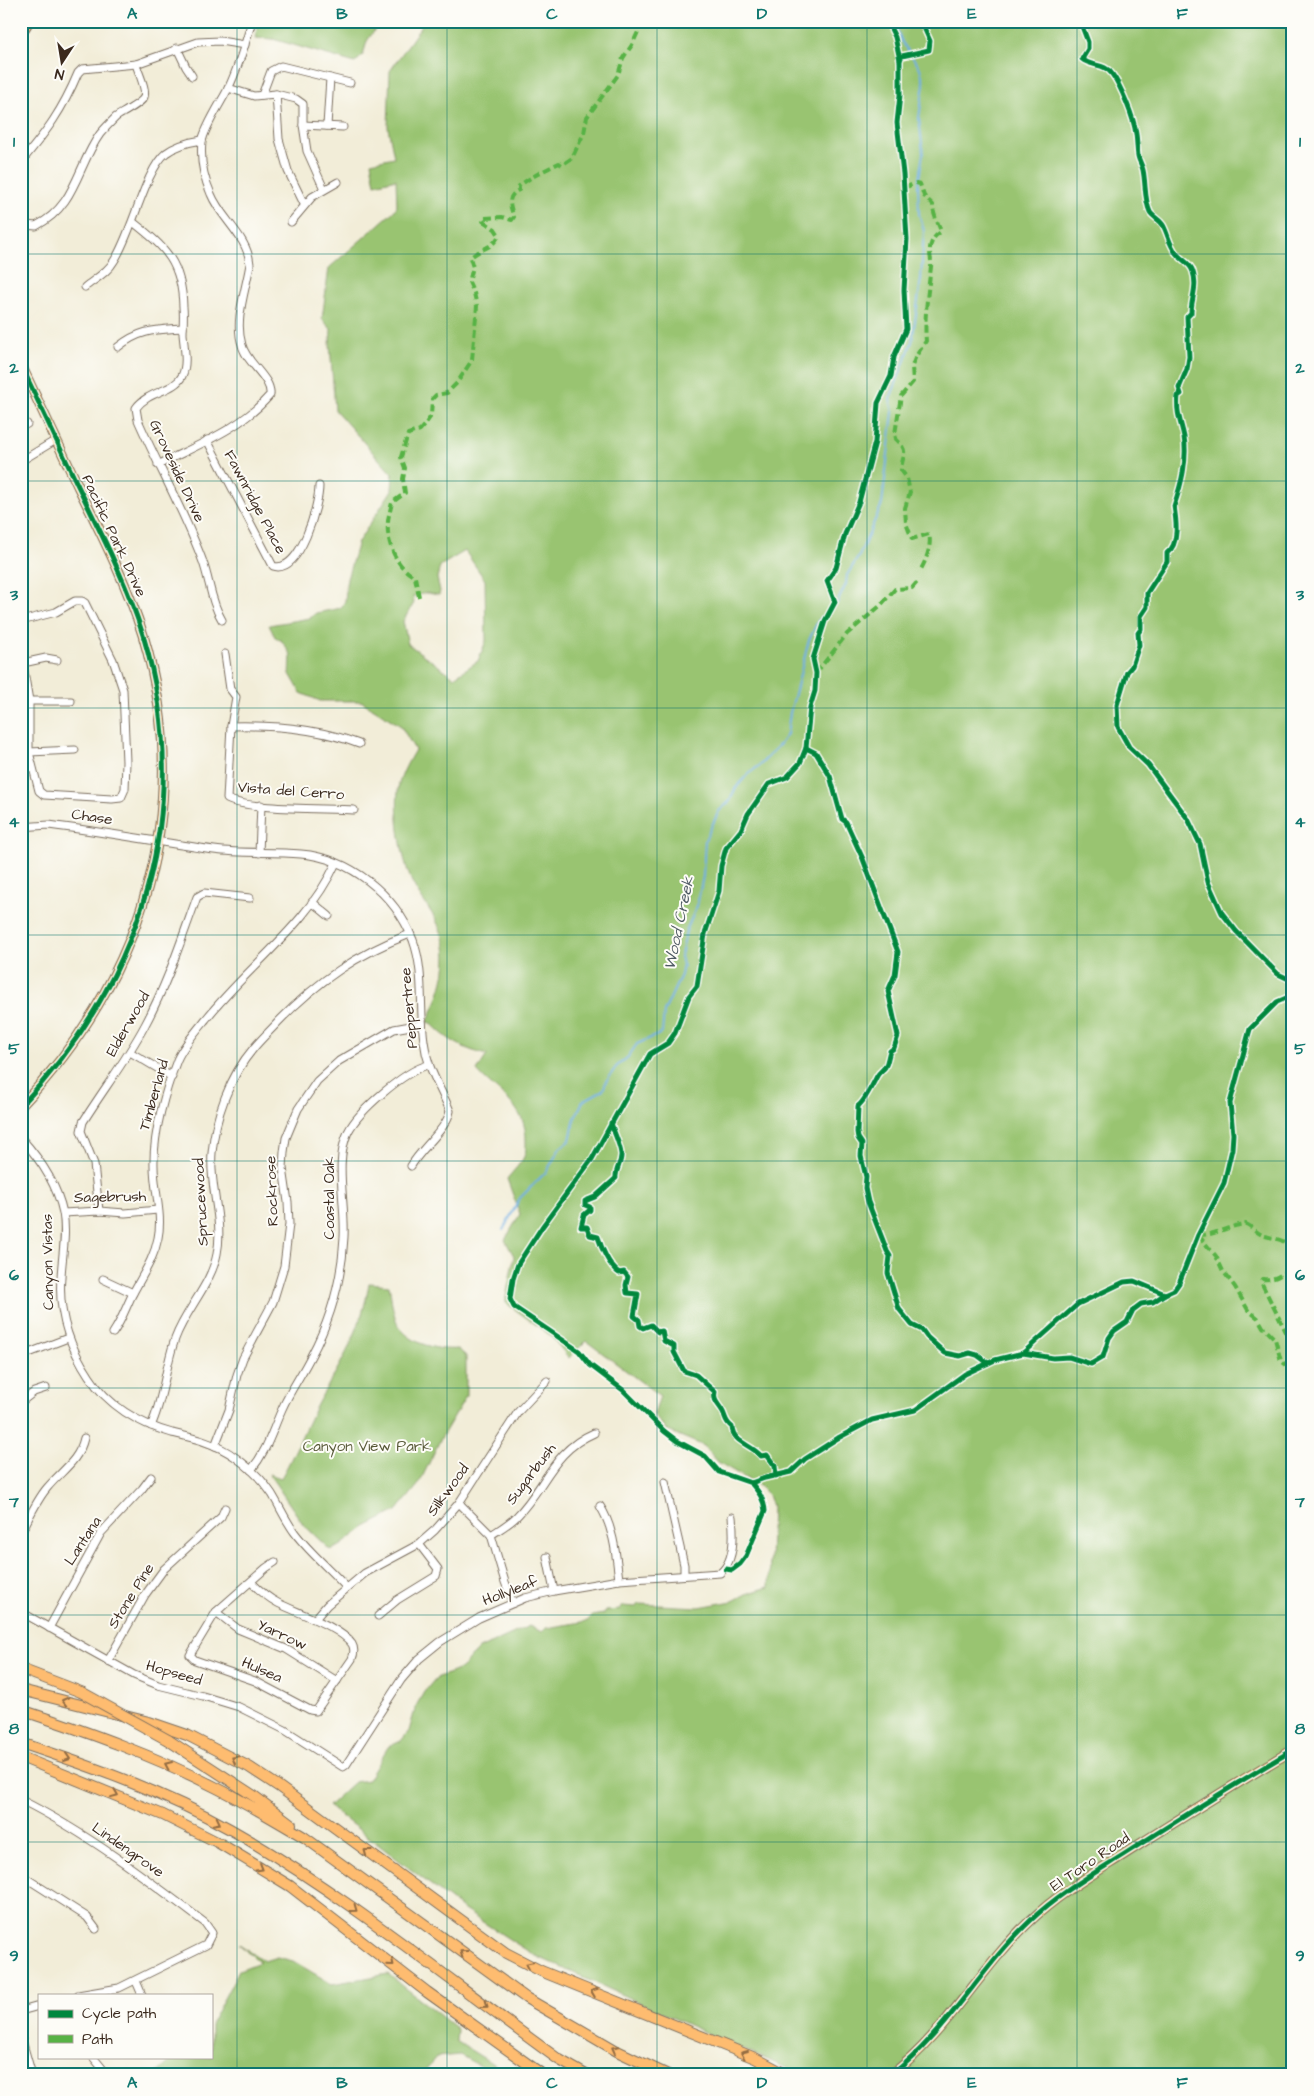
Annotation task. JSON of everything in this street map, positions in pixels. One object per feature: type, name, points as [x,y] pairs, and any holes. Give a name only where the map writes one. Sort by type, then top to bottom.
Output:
[{"type":"highway","points":[[21,1669],[81,1692],[168,1740],[262,1801],[286,1819],[304,1837]]},
{"type":"highway","points":[[21,1690],[149,1722],[187,1735],[216,1748],[278,1786],[506,1952],[541,1971],[755,2058],[787,2075]]},
{"type":"highway","points":[[21,1710],[136,1751],[226,1792],[304,1837],[526,1998],[600,2042],[668,2075]]},
{"type":"highway","points":[[21,1743],[128,1781],[179,1803],[230,1829],[339,1898],[558,2058],[586,2075]]},
{"type":"highway","points":[[21,1757],[163,1815],[219,1843],[290,1886],[427,1992],[543,2075]]},
{"type":"main road","points":[[21,34],[29,21]]},
{"type":"main road","name":"Pacific Park Drive","points":[[21,365],[131,601],[154,679],[162,736],[164,778],[159,841],[130,940],[110,985],[89,1021],[21,1106]]},
{"type":"main road","name":"El Toro Road","points":[[890,2075],[910,2058],[935,2032],[1016,1934],[1049,1904],[1211,1798],[1293,1750]]},
{"type":"street","points":[[158,465],[232,428],[253,413],[270,395],[271,389],[249,360],[242,346],[239,333],[249,272],[249,256],[244,244],[211,196],[202,162],[202,140],[228,88],[246,44],[252,21]]},
{"type":"street","points":[[21,162],[50,127],[60,111],[79,71],[87,68],[136,64],[177,48],[208,40],[246,44]]},
{"type":"street","points":[[177,48],[192,76]]},
{"type":"street","points":[[21,220],[30,227],[43,223],[58,210],[67,200],[101,133],[115,118],[144,97],[136,64]]},
{"type":"street","points":[[262,95],[271,71],[281,66],[350,84]]},
{"type":"street","points":[[327,126],[330,78]]},
{"type":"street","points":[[228,88],[254,96],[276,94],[296,99],[303,104],[303,125],[307,151],[324,189]]},
{"type":"street","points":[[276,94],[279,139],[288,171],[304,204]]},
{"type":"street","points":[[303,125],[343,127]]},
{"type":"street","points":[[85,287],[114,263],[133,222],[152,169],[166,154],[183,144],[202,140]]},
{"type":"street","points":[[291,222],[304,204],[324,189],[338,182]]},
{"type":"street","name":"Groveside Drive","points":[[133,222],[157,240],[175,264],[182,290],[185,366],[182,377],[176,384],[142,400],[136,408],[138,420],[177,502],[200,557],[214,608],[222,620]]},
{"type":"street","points":[[118,347],[129,338],[148,330],[183,328]]},
{"type":"street","points":[[21,462],[56,440]]},
{"type":"street","name":"Fawnridge Place","points":[[207,440],[273,566],[284,566],[305,541],[319,495],[318,486]]},
{"type":"street","points":[[21,621],[56,612],[74,601],[85,603],[113,660],[123,690],[126,762],[124,794],[117,799],[40,793],[29,752],[25,722],[29,701],[21,653]]},
{"type":"street","points":[[225,654],[230,689],[236,696],[231,726],[281,728],[341,737],[359,744]]},
{"type":"street","points":[[23,663],[46,658],[57,660]]},
{"type":"street","points":[[29,701],[71,701]]},
{"type":"street","name":"Vista del Cerro","points":[[231,726],[227,799],[232,802],[261,806],[354,810]]},
{"type":"street","points":[[29,752],[75,750]]},
{"type":"street","points":[[259,853],[261,806]]},
{"type":"street","name":"Chase","points":[[21,827],[49,825],[159,841]]},
{"type":"street","name":"Peppertree","points":[[159,841],[216,850],[302,854],[336,863],[363,877],[390,901],[410,934],[418,958],[422,977],[422,1024],[428,1065],[450,1111],[449,1119],[417,1154],[411,1166]]},
{"type":"street","name":"Timberland","points":[[113,1333],[121,1321],[154,1254],[160,1225],[154,1165],[155,1141],[178,1058],[198,1028],[213,1010],[301,918],[324,886],[336,863]]},
{"type":"street","name":"Elderwood","points":[[99,1211],[94,1164],[81,1131],[83,1122],[130,1052],[167,979],[197,897],[204,893],[250,898]]},
{"type":"street","points":[[312,902],[329,916]]},
{"type":"street","name":"Sprucewood","points":[[151,1426],[163,1392],[175,1338],[210,1276],[217,1256],[219,1223],[212,1156],[214,1136],[230,1086],[253,1049],[310,991],[341,968],[363,955],[410,934]]},
{"type":"street","name":"Rockrose","points":[[215,1446],[229,1410],[243,1358],[273,1302],[284,1266],[289,1224],[283,1168],[284,1152],[286,1138],[298,1109],[317,1081],[339,1061],[394,1029],[422,1024]]},
{"type":"street","points":[[130,1052],[172,1077]]},
{"type":"street","name":"Coastal Oak","points":[[251,1470],[266,1449],[282,1408],[314,1350],[336,1295],[341,1269],[344,1234],[345,1207],[341,1162],[343,1146],[348,1131],[357,1119],[405,1075],[428,1065]]},
{"type":"street","name":"Canyon Vistas","points":[[21,1138],[46,1170],[54,1187],[62,1213],[64,1247],[60,1292],[61,1307],[68,1338],[76,1357],[99,1389],[124,1411],[151,1426],[215,1446],[232,1455],[251,1470],[271,1493],[294,1532],[346,1588]]},
{"type":"street","name":"Sagebrush","points":[[62,1213],[99,1211],[125,1213],[158,1210]]},
{"type":"street","points":[[104,1279],[134,1293]]},
{"type":"street","points":[[21,1356],[68,1338]]},
{"type":"street","name":"Silkwood","points":[[315,1619],[326,1605],[364,1573],[419,1544],[435,1530],[458,1503],[518,1412],[547,1381]]},
{"type":"street","points":[[21,1402],[34,1392],[46,1388]]},
{"type":"street","name":"Sugarbush","points":[[492,1535],[517,1516],[556,1462],[570,1446],[594,1433]]},
{"type":"street","points":[[21,1533],[46,1488],[82,1450],[84,1438]]},
{"type":"street","name":"Lantana","points":[[49,1628],[101,1533],[151,1477]]},
{"type":"street","points":[[665,1482],[684,1565],[684,1575]]},
{"type":"street","points":[[458,1503],[492,1535],[513,1603]]},
{"type":"street","points":[[600,1506],[607,1517],[614,1544],[619,1580]]},
{"type":"street","name":"Stone Pine","points":[[108,1661],[144,1595],[164,1569],[221,1516],[225,1508]]},
{"type":"street","name":"Hollyleaf","points":[[321,1754],[339,1766],[346,1765],[401,1680],[419,1659],[440,1642],[479,1618],[525,1598],[554,1590],[619,1580],[716,1574],[726,1569],[734,1535],[732,1517]]},
{"type":"street","points":[[378,1616],[397,1600],[436,1576],[438,1568],[419,1544]]},
{"type":"street","points":[[547,1557],[554,1590]]},
{"type":"street","points":[[216,1612],[275,1562]]},
{"type":"street","points":[[251,1582],[277,1602],[315,1619],[346,1638],[352,1644],[354,1654],[337,1682]]},
{"type":"street","name":"Hopseed","points":[[21,1612],[134,1675],[158,1685],[239,1707],[285,1730],[321,1754]]},
{"type":"street","name":"Hulsea","points":[[216,1612],[190,1655],[194,1660],[226,1669],[264,1685],[310,1710],[316,1711],[337,1682]]},
{"type":"street","name":"Yarrow","points":[[216,1612],[238,1629],[286,1649],[337,1682]]},
{"type":"street","name":"Lindengrove","points":[[21,1800],[65,1824],[112,1854],[205,1923],[212,1933],[206,1945],[136,1981]]},
{"type":"street","points":[[21,1875],[87,1916],[96,1929]]},
{"type":"street","points":[[85,1994],[112,1990],[136,1981],[142,1994]]},
{"type":"street","points":[[21,2011],[38,2006]]},
{"type":"street","points":[[21,2037],[31,2073],[21,2075]]},
{"type":"street","points":[[94,2058],[102,2068]]},
{"type":"green space","points":[[259,21],[381,21],[367,41],[363,55],[355,63],[273,39],[255,38]]},
{"type":"green space","points":[[422,21],[1293,21],[1293,2075],[804,2075],[744,2050],[534,1955],[461,1908],[328,1806],[354,1782],[368,1780],[388,1747],[401,1741],[409,1731],[416,1706],[424,1692],[436,1678],[461,1669],[477,1650],[529,1626],[542,1632],[546,1628],[588,1621],[592,1616],[604,1614],[606,1611],[620,1610],[622,1606],[636,1607],[638,1604],[699,1607],[733,1601],[746,1594],[769,1587],[772,1507],[768,1495],[759,1486],[718,1462],[704,1446],[666,1430],[654,1415],[660,1396],[586,1341],[569,1358],[550,1335],[506,1303],[514,1256],[505,1240],[520,1214],[507,1179],[524,1157],[525,1129],[522,1119],[510,1102],[477,1071],[487,1055],[456,1043],[442,1034],[430,1022],[427,1023],[442,986],[446,956],[443,936],[439,927],[408,872],[399,834],[397,807],[399,784],[415,750],[401,726],[361,701],[320,701],[301,693],[290,674],[291,655],[282,641],[275,637],[269,625],[310,618],[316,613],[341,608],[345,601],[347,579],[358,542],[392,490],[393,475],[335,410],[330,345],[331,329],[322,319],[329,268],[394,211],[397,206],[396,179],[375,184],[371,162],[394,157],[388,127],[390,71],[422,25]],"holes":[[[465,551],[485,580],[486,641],[478,661],[454,677],[408,644],[403,621],[414,603],[413,596],[427,593],[439,595],[437,578],[440,566]]]},
{"type":"green space","name":"Canyon View Park","points":[[369,1283],[389,1285],[395,1317],[399,1326],[412,1339],[439,1348],[458,1349],[466,1356],[466,1396],[440,1440],[419,1484],[397,1511],[365,1527],[340,1546],[330,1550],[303,1524],[269,1474],[281,1478],[350,1344],[362,1315]]},
{"type":"green space","points":[[239,1944],[264,1961],[277,1957],[293,1961],[332,1984],[388,1974],[457,2029],[456,2041],[511,2075],[496,2075],[460,2055],[436,2057],[421,2075],[155,2075],[174,2058],[212,2058],[212,2021],[239,1970],[260,1962]]},
{"type":"waterway","name":"Wood Creek","points":[[503,1230],[520,1198],[547,1171],[560,1148],[570,1140],[575,1118],[583,1101],[603,1090],[616,1067],[628,1057],[637,1044],[662,1033],[664,1012],[681,975],[683,965],[681,956],[686,931],[697,906],[703,876],[705,840],[719,811],[730,801],[735,789],[781,743],[787,734],[790,713],[809,640],[818,621],[837,603],[846,584],[847,575],[859,556],[882,504],[893,412],[890,399],[912,342],[921,279],[924,231],[919,214],[918,185],[923,153],[919,118],[924,84],[920,68],[902,42],[893,21]]},
{"type":"marked path","points":[[419,597],[415,577],[401,566],[392,550],[388,532],[389,515],[392,503],[405,493],[403,479],[405,468],[401,457],[408,434],[420,430],[431,416],[432,399],[436,395],[447,393],[457,383],[472,360],[477,306],[469,282],[473,267],[470,258],[490,246],[499,235],[495,229],[483,221],[484,218],[502,217],[512,220],[514,217],[510,202],[512,195],[519,190],[519,186],[559,163],[562,165],[572,158],[584,133],[587,117],[618,75],[623,58],[632,45],[643,21]]},
{"type":"marked path","points":[[904,188],[916,183],[920,184],[924,196],[933,205],[941,232],[934,238],[930,247],[931,264],[926,313],[926,341],[912,366],[913,382],[901,396],[895,434],[896,439],[903,447],[904,454],[901,470],[907,478],[910,492],[905,508],[906,523],[912,539],[929,534],[930,538],[928,553],[920,571]]},
{"type":"marked path","points":[[816,673],[847,634],[880,606],[895,589],[912,588],[919,580]]},
{"type":"marked path","points":[[1198,1235],[1210,1234],[1246,1224],[1262,1235],[1287,1244],[1291,1250],[1292,1257],[1287,1269],[1277,1277],[1263,1279],[1261,1282],[1293,1346]]},
{"type":"marked path","points":[[1198,1235],[1216,1256],[1223,1271],[1248,1310],[1258,1318],[1263,1327],[1275,1339],[1281,1361],[1293,1370]]},
{"type":"cycle path","points":[[751,1483],[719,1472],[705,1456],[677,1441],[664,1431],[623,1390],[590,1365],[579,1351],[514,1307],[510,1299],[513,1279],[518,1264],[542,1227],[592,1159],[650,1054],[668,1043],[675,1033],[689,996],[697,986],[705,934],[719,891],[721,866],[726,848],[741,830],[748,814],[769,784],[787,777],[800,763],[806,748],[810,707],[815,691],[816,673],[813,659],[825,621],[835,602],[827,581],[836,568],[845,534],[859,502],[875,442],[878,403],[891,376],[894,357],[906,329],[904,290],[907,239],[903,174],[897,123],[900,95],[900,60],[895,37],[887,21]]},
{"type":"cycle path","points":[[900,60],[902,56],[929,50],[930,41],[921,21]]},
{"type":"cycle path","points":[[1080,21],[1088,42],[1088,49],[1082,59],[1106,68],[1116,79],[1135,127],[1138,156],[1143,170],[1150,212],[1163,225],[1176,253],[1192,269],[1195,283],[1191,313],[1187,317],[1189,357],[1187,369],[1179,388],[1181,394],[1178,396],[1178,412],[1184,437],[1185,455],[1181,481],[1174,506],[1176,524],[1174,544],[1167,553],[1167,562],[1147,593],[1147,607],[1141,616],[1141,629],[1138,633],[1139,645],[1132,666],[1127,672],[1117,705],[1118,727],[1129,747],[1148,765],[1188,819],[1200,844],[1208,882],[1222,913],[1236,931],[1278,974],[1293,981]]},
{"type":"cycle path","points":[[21,365],[114,560],[137,616],[158,700],[163,764],[160,826],[148,887],[127,946],[99,1002],[64,1056],[21,1106]]},
{"type":"cycle path","points":[[806,748],[816,753],[830,776],[842,819],[846,822],[863,859],[898,952],[895,975],[888,991],[898,1036],[894,1048],[890,1051],[885,1067],[858,1106],[857,1132],[862,1144],[861,1156],[866,1177],[865,1188],[868,1202],[890,1256],[888,1273],[899,1309],[912,1325],[922,1330],[945,1353],[960,1356],[970,1353],[977,1355],[988,1363]]},
{"type":"cycle path","points":[[751,1483],[791,1472],[805,1459],[838,1438],[872,1420],[915,1410],[965,1374],[995,1360],[1023,1353],[1078,1304],[1124,1282],[1134,1281],[1165,1294],[1174,1290],[1179,1283],[1198,1235],[1224,1183],[1232,1149],[1233,1134],[1230,1103],[1250,1029],[1277,1002],[1293,995]]},
{"type":"cycle path","points":[[611,1123],[621,1154],[616,1178],[595,1197],[585,1201],[585,1205],[590,1207],[590,1210],[584,1215],[581,1227],[587,1227],[590,1235],[598,1237],[603,1251],[612,1266],[619,1273],[624,1272],[628,1277],[627,1293],[638,1294],[634,1316],[639,1320],[640,1326],[643,1328],[651,1325],[658,1332],[662,1331],[664,1341],[674,1346],[674,1352],[684,1371],[696,1375],[715,1392],[716,1401],[736,1437],[761,1456],[767,1455],[775,1466],[776,1476]]},
{"type":"cycle path","points":[[1023,1353],[1053,1358],[1069,1357],[1091,1364],[1103,1357],[1109,1338],[1114,1331],[1127,1322],[1133,1310],[1141,1304],[1153,1302],[1165,1294]]},
{"type":"cycle path","points":[[726,1569],[732,1570],[746,1556],[765,1511],[761,1496],[751,1483]]},
{"type":"cycle path","points":[[891,2075],[928,2041],[1012,1939],[1052,1902],[1167,1827],[1293,1750]]}]
